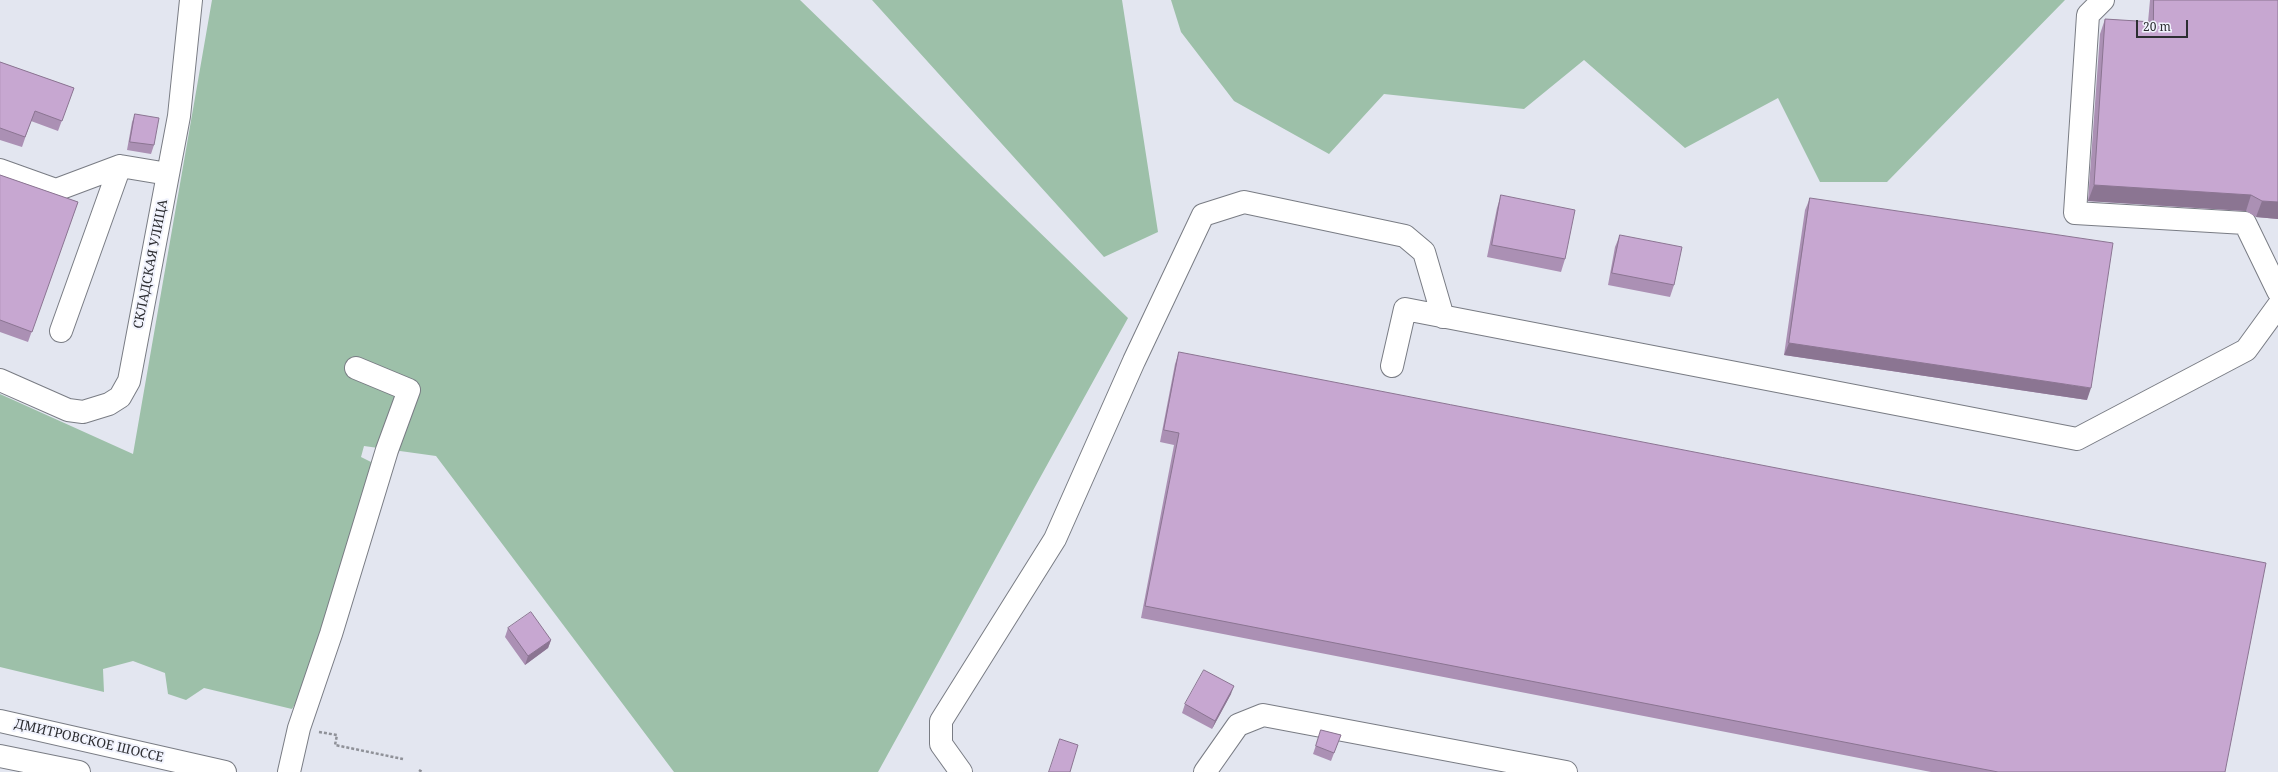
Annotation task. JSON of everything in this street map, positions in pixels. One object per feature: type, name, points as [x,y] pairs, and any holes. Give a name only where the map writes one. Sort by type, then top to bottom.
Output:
[{"type":"main road","name":"СКЛАДСКАЯ УЛИЦА","points":[[0,380],[68,410],[83,412],[109,404],[120,397],[129,381],[179,116],[191,0]]},
{"type":"main road","points":[[2103,0],[2088,15],[2075,213],[2244,223],[2278,291]]},
{"type":"main road","points":[[0,170],[56,190],[120,166],[168,174]]},
{"type":"main road","points":[[62,331],[120,166]]},
{"type":"main road","points":[[961,772],[941,744],[941,721],[1055,540],[1134,361],[1203,215],[1244,202],[1405,236],[1424,252],[1443,317]]},
{"type":"main road","points":[[1392,366],[1405,310],[2077,439],[2246,350],[2278,306]]},
{"type":"main road","points":[[290,772],[299,728],[332,634],[388,450],[409,390],[356,368]]},
{"type":"main road","points":[[1205,772],[1238,724],[1263,715],[1566,772]]},
{"type":"main road","name":"ДМИТРОВСКОЕ ШОССЕ","points":[[0,721],[225,772]]},
{"type":"main road","points":[[0,756],[79,772]]},
{"type":"path","points":[[299,728],[337,735],[335,745],[403,759]]},
{"type":"green space","points":[[212,0],[800,0],[1128,318],[878,772],[674,772],[436,456],[364,446],[361,457],[377,465],[309,681],[292,709],[204,688],[186,700],[168,694],[165,673],[133,661],[103,669],[104,692],[0,667],[0,394],[133,454]]},
{"type":"green space","points":[[872,0],[1122,0],[1158,232],[1104,257]]},
{"type":"green space","points":[[1171,0],[2065,0],[1887,182],[1820,182],[1778,98],[1685,148],[1584,60],[1524,109],[1384,94],[1329,154],[1234,101],[1181,32]]},
{"type":"building","points":[[2154,0],[2278,0],[2278,202],[2262,201],[2251,195],[2094,185],[2105,19],[2153,22]]},
{"type":"building","points":[[0,62],[74,88],[62,121],[35,111],[25,137],[0,128]]},
{"type":"building","points":[[135,114],[159,118],[154,145],[130,142]]},
{"type":"building","points":[[0,175],[78,202],[32,332],[0,320]]},
{"type":"building","points":[[1501,195],[1575,210],[1565,259],[1492,245]]},
{"type":"building","points":[[1810,198],[2113,243],[2091,388],[1789,343]]},
{"type":"building","points":[[1620,235],[1682,247],[1674,285],[1612,273]]},
{"type":"building","points":[[1179,352],[2266,563],[2225,772],[1998,772],[1145,606],[1179,433],[1164,430]]},
{"type":"building","points":[[531,612],[551,640],[528,656],[508,628]]},
{"type":"building","points":[[1204,670],[1234,686],[1215,721],[1185,704]]},
{"type":"building","points":[[1321,730],[1341,735],[1334,753],[1316,746]]},
{"type":"building","points":[[1060,739],[1078,745],[1070,772],[1049,772]]}]
